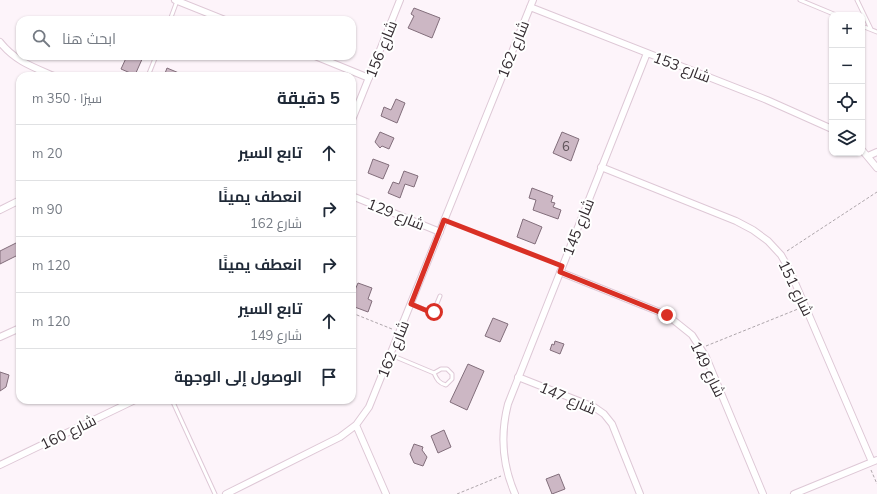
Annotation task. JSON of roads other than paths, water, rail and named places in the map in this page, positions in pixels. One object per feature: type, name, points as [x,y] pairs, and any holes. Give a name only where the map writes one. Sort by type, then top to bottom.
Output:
[{"type":"street","points":[[176,0],[185,2],[216,16]]},
{"type":"street","name":"شارع 156","points":[[356,110],[400,0]]},
{"type":"street","name":"شارع 162","points":[[226,494],[340,437],[356,425],[374,397],[533,0]]},
{"type":"street","name":"شارع 153","points":[[530,7],[767,100],[829,128]]},
{"type":"street","points":[[0,42],[16,58]]},
{"type":"street","name":"شارع 145","points":[[515,494],[507,474],[503,445],[504,421],[508,404],[647,53]]},
{"type":"street","points":[[18,60],[44,72]]},
{"type":"street","points":[[325,60],[354,72]]},
{"type":"street","points":[[356,73],[369,78]]},
{"type":"street","points":[[868,156],[877,152]]},
{"type":"street","points":[[865,153],[877,168]]},
{"type":"street","name":"شارع 151","points":[[601,167],[736,221],[763,237],[781,255],[806,306],[872,462]]},
{"type":"street","name":"شارع 129","points":[[356,198],[440,232]]},
{"type":"street","points":[[0,210],[16,202]]},
{"type":"street","name":"شارع 149","points":[[561,269],[667,315],[680,324],[701,348],[763,494]]},
{"type":"street","points":[[0,337],[16,330]]},
{"type":"street","name":"شارع 147","points":[[518,377],[594,407],[604,414],[612,424],[640,494]]},
{"type":"street","name":"شارع 160","points":[[0,465],[128,404]]},
{"type":"street","points":[[356,425],[386,494]]},
{"type":"street","points":[[794,494],[872,462]]},
{"type":"lane","points":[[171,16],[176,0]]},
{"type":"lane","points":[[800,0],[829,12]]},
{"type":"lane","points":[[857,0],[871,29]]},
{"type":"lane","points":[[865,27],[877,32]]},
{"type":"lane","points":[[150,72],[154,60]]},
{"type":"lane","points":[[411,304],[433,313],[440,296]]},
{"type":"lane","points":[[391,355],[434,373],[438,381],[442,384],[446,385],[452,379],[452,374],[448,369],[441,369],[434,373]]},
{"type":"lane","points":[[174,404],[215,494]]}]
